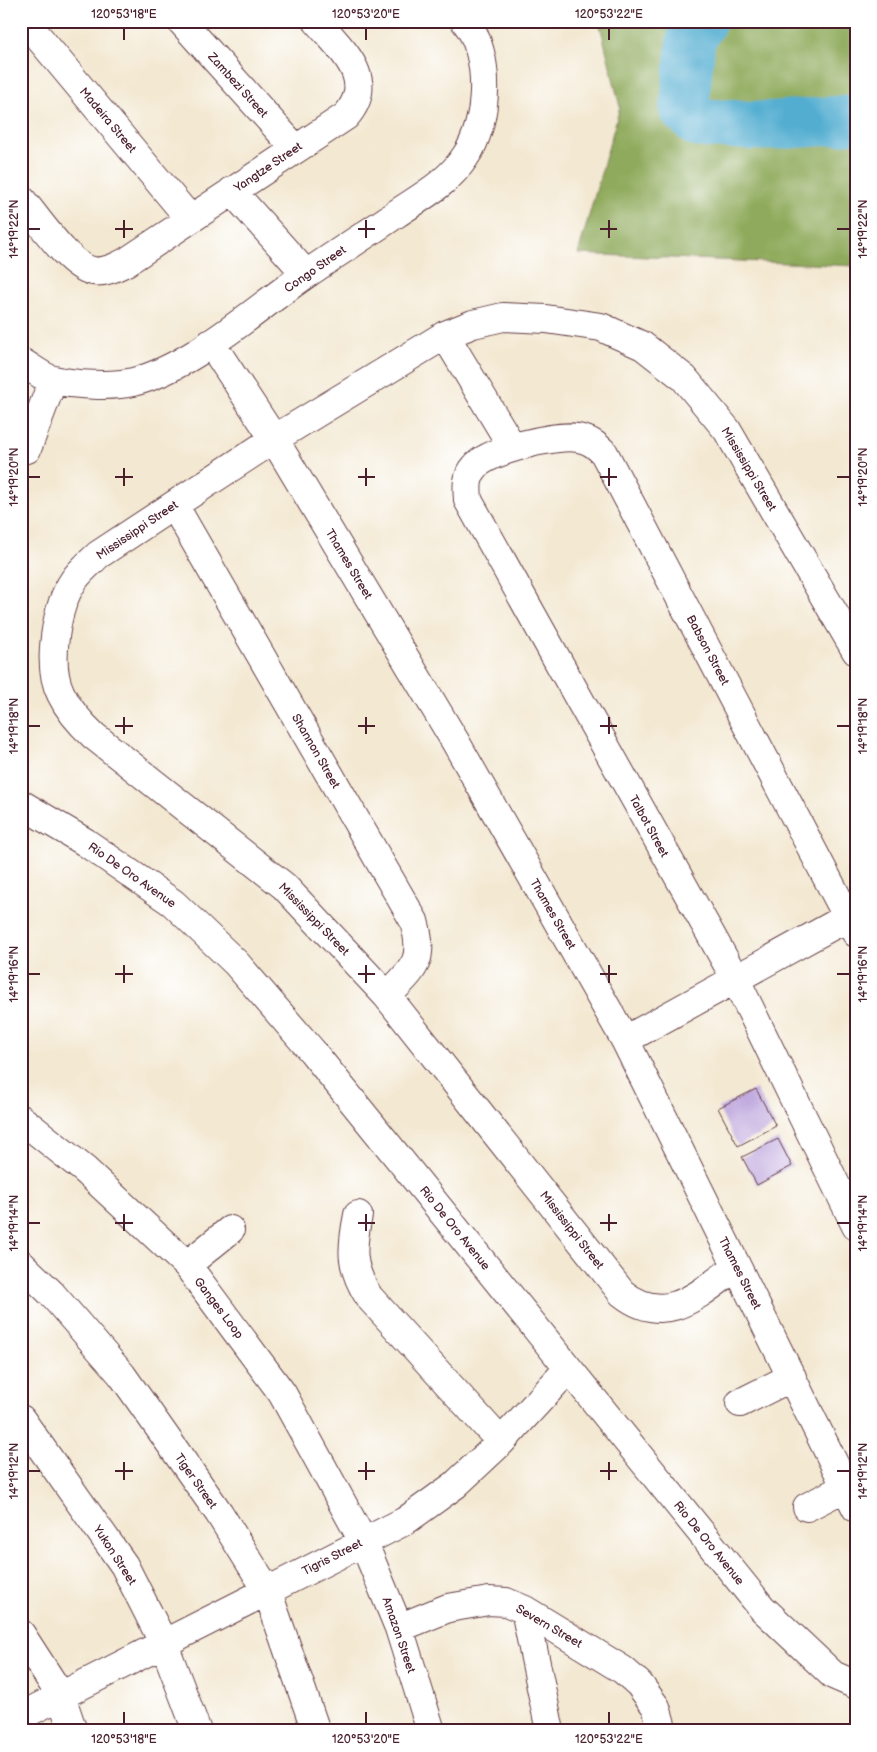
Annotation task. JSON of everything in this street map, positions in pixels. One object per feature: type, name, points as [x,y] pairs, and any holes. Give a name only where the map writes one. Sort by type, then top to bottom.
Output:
[{"type":"street","name":"Madeira Street","points":[[25,21],[190,219]]},
{"type":"street","name":"Zambezi Street","points":[[180,21],[295,148]]},
{"type":"street","name":"Yangtze Street","points":[[21,199],[66,254],[82,267],[93,271],[110,270],[126,262],[295,148],[346,116],[356,104],[360,92],[354,66],[317,21]]},
{"type":"street","name":"Congo Street","points":[[21,362],[52,380],[88,384],[132,383],[168,370],[211,343],[306,274],[445,181],[466,156],[478,127],[483,103],[480,48],[473,24]]},
{"type":"street","points":[[232,191],[306,274]]},
{"type":"street","name":"Mississippi Street","points":[[736,1267],[704,1291],[675,1306],[656,1309],[636,1305],[622,1293],[387,996],[284,886],[94,736],[74,716],[60,692],[55,669],[55,643],[60,606],[74,580],[98,555],[274,439],[444,335],[473,324],[503,317],[546,318],[601,327],[643,346],[684,378],[727,430],[852,634]]},
{"type":"street","points":[[444,335],[513,448]]},
{"type":"street","name":"Thames Street","points":[[211,343],[274,439],[455,741],[625,1040],[851,1497]]},
{"type":"street","points":[[27,449],[52,380]]},
{"type":"street","name":"Babson Street","points":[[513,448],[560,438],[576,438],[592,442],[604,453],[852,925]]},
{"type":"street","name":"Talbot Street","points":[[513,448],[476,465],[467,480],[468,500],[735,978],[856,1226]]},
{"type":"street","name":"Shannon Street","points":[[174,506],[414,921],[419,952],[414,968],[387,996]]},
{"type":"street","name":"Rio De Oro Avenue","points":[[21,804],[85,842],[173,903],[236,963],[312,1051],[762,1608],[834,1675],[856,1685]]},
{"type":"street","points":[[625,1040],[735,978],[852,925]]},
{"type":"street","name":"Ganges Loop","points":[[21,1119],[85,1170],[187,1265],[282,1393],[364,1541]]},
{"type":"street","points":[[358,1215],[352,1261],[357,1279],[369,1298],[501,1442]]},
{"type":"street","points":[[187,1265],[230,1230]]},
{"type":"street","name":"Tiger Street","points":[[21,1264],[51,1293],[122,1375],[219,1512],[267,1590],[316,1731]]},
{"type":"street","name":"Tigris Street","points":[[21,1716],[405,1521],[455,1485],[501,1442],[568,1370]]},
{"type":"street","points":[[740,1402],[792,1377]]},
{"type":"street","name":"Yukon Street","points":[[21,1420],[124,1565],[164,1644],[197,1731]]},
{"type":"street","points":[[807,1507],[851,1497]]},
{"type":"street","name":"Amazon Street","points":[[364,1541],[399,1628],[431,1731]]},
{"type":"street","name":"Severn Street","points":[[399,1628],[448,1608],[489,1601],[506,1602],[525,1610],[623,1670],[639,1684],[656,1707],[663,1731]]},
{"type":"street","points":[[525,1610],[550,1731]]},
{"type":"street","points":[[21,1634],[61,1696],[73,1731]]},
{"type":"green space","points":[[599,21],[856,21],[856,266],[578,254],[620,107]]},
{"type":"building","points":[[756,1089],[776,1126],[738,1146],[718,1108]]},
{"type":"building","points":[[778,1139],[792,1166],[757,1185],[742,1157]]},
{"type":"waterway","points":[[702,21],[691,40],[684,109],[699,123],[764,126],[856,119]]}]
